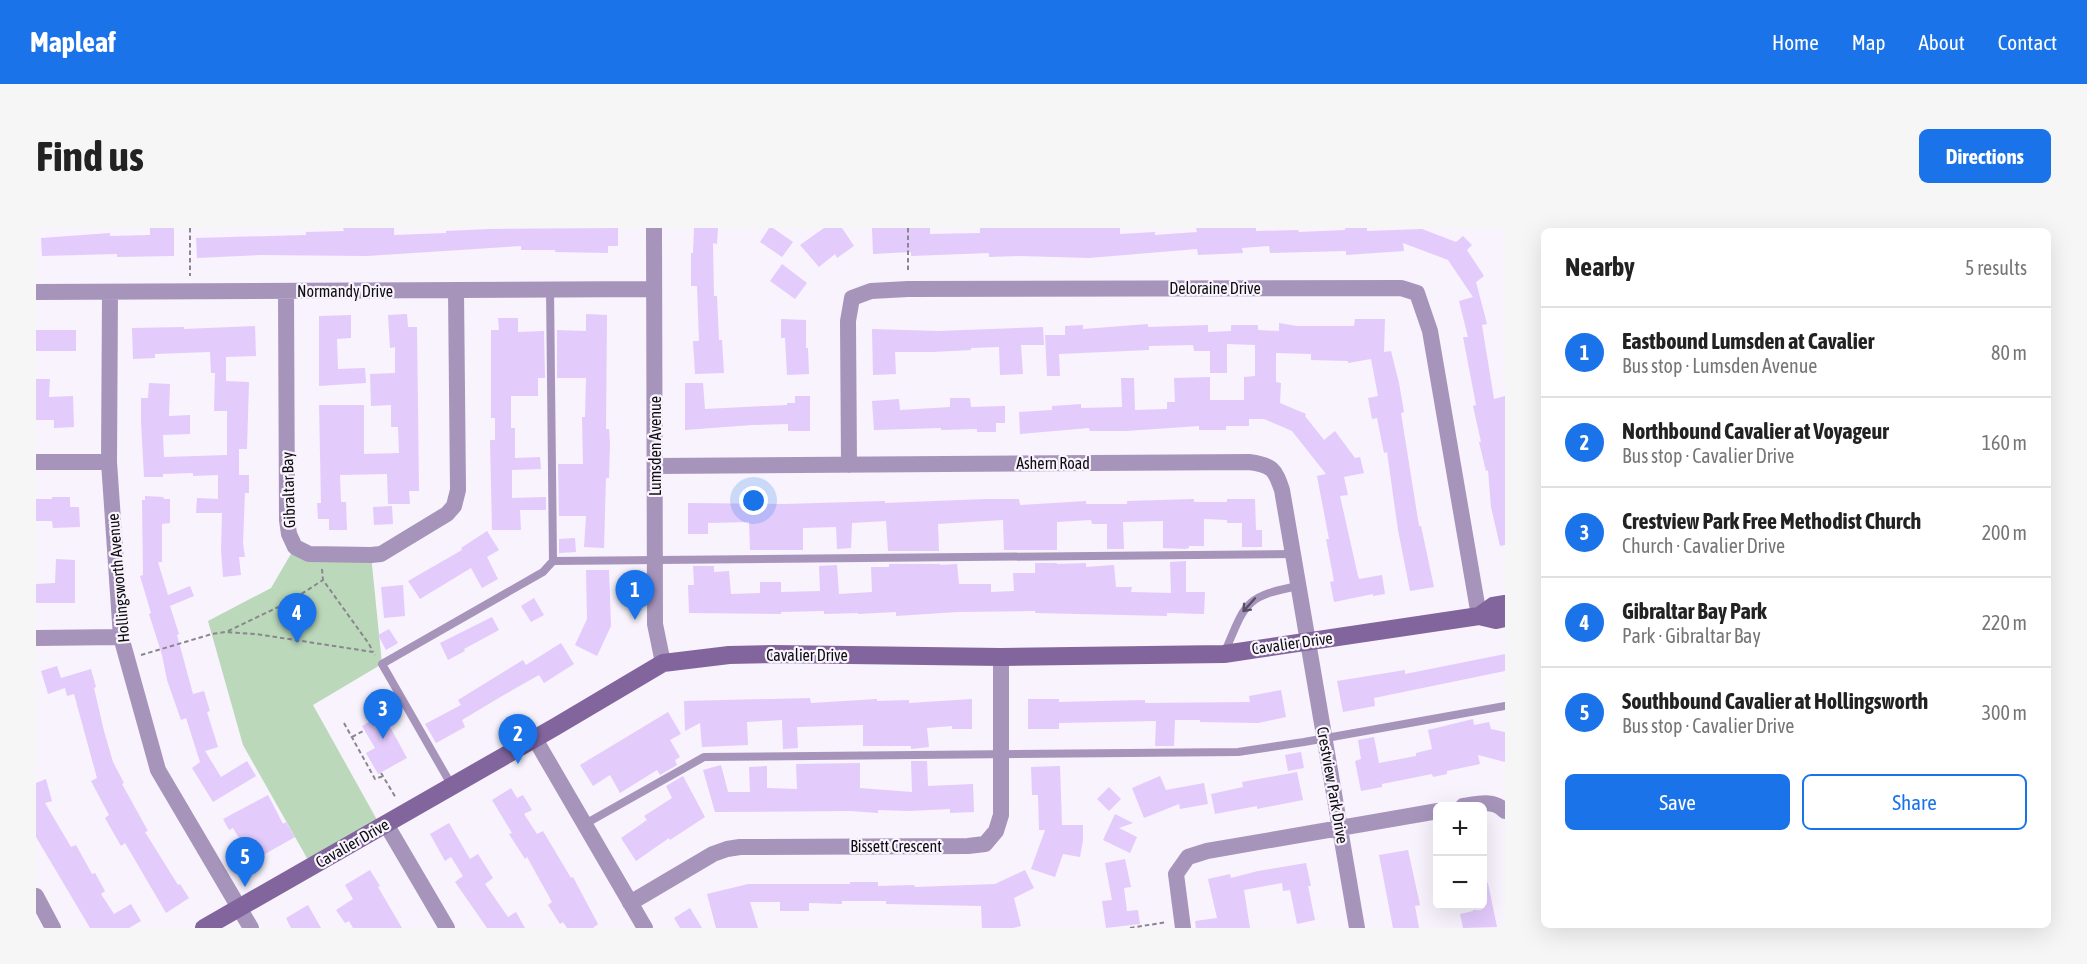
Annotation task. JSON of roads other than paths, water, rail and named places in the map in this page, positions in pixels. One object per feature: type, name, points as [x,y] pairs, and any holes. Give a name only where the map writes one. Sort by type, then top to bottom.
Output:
[{"type":"street","name":"Lumsden Avenue","points":[[654,228],[655,624],[663,663]]},
{"type":"street","name":"Deloraine Drive","points":[[849,465],[848,321],[852,298],[871,291],[1401,288],[1417,293],[1431,331],[1479,616]]},
{"type":"street","name":"Normandy Drive","points":[[36,292],[654,290]]},
{"type":"street","name":"Gibraltar Bay","points":[[285,292],[286,520],[295,547],[309,554],[321,555],[381,554],[447,514],[454,506],[458,490],[456,291]]},
{"type":"street","name":"Hollingsworth Avenue","points":[[110,293],[109,462],[121,637],[158,770],[251,928]]},
{"type":"street","points":[[36,462],[109,462]]},
{"type":"street","name":"Ashern Road","points":[[655,466],[1249,462],[1266,464],[1276,473],[1282,490],[1307,641]]},
{"type":"street","name":"Cavalier Drive","points":[[1479,616],[1493,606],[1505,604]]},
{"type":"street","name":"Cavalier Drive","points":[[204,928],[535,739],[663,663],[773,654],[1001,657],[1224,654],[1479,616],[1496,620],[1505,618]]},
{"type":"street","points":[[36,638],[121,637]]},
{"type":"street","name":"Crestview Park Drive","points":[[1307,641],[1358,928]]},
{"type":"street","name":"Bissett Crescent","points":[[630,903],[713,854],[727,849],[985,844],[996,831],[1001,815],[1001,657]]},
{"type":"street","points":[[535,739],[645,928]]},
{"type":"street","points":[[1487,802],[1502,807],[1505,811]]},
{"type":"street","points":[[1182,924],[1176,874],[1188,857],[1207,851],[1433,812]]},
{"type":"street","points":[[386,824],[447,928]]},
{"type":"street","points":[[36,896],[53,928]]},
{"type":"lane","points":[[452,786],[382,664],[543,572],[553,561],[550,289]]},
{"type":"lane","points":[[553,561],[1294,554]]},
{"type":"lane","points":[[1224,654],[1246,606],[1259,595],[1299,586]]},
{"type":"lane","points":[[585,824],[704,757],[1238,752],[1505,706]]},
{"type":"place","name":"Eastbound Lumsden at Cavalier","points":[[635,620]]},
{"type":"place","name":"Gibraltar Bay Park","points":[[297,643]]},
{"type":"place","name":"Crestview Park Free Methodist Church","points":[[383,739]]},
{"type":"place","name":"Northbound Cavalier at Voyageur","points":[[518,764]]},
{"type":"place","name":"Southbound Cavalier at Hollingsworth","points":[[245,887]]}]
